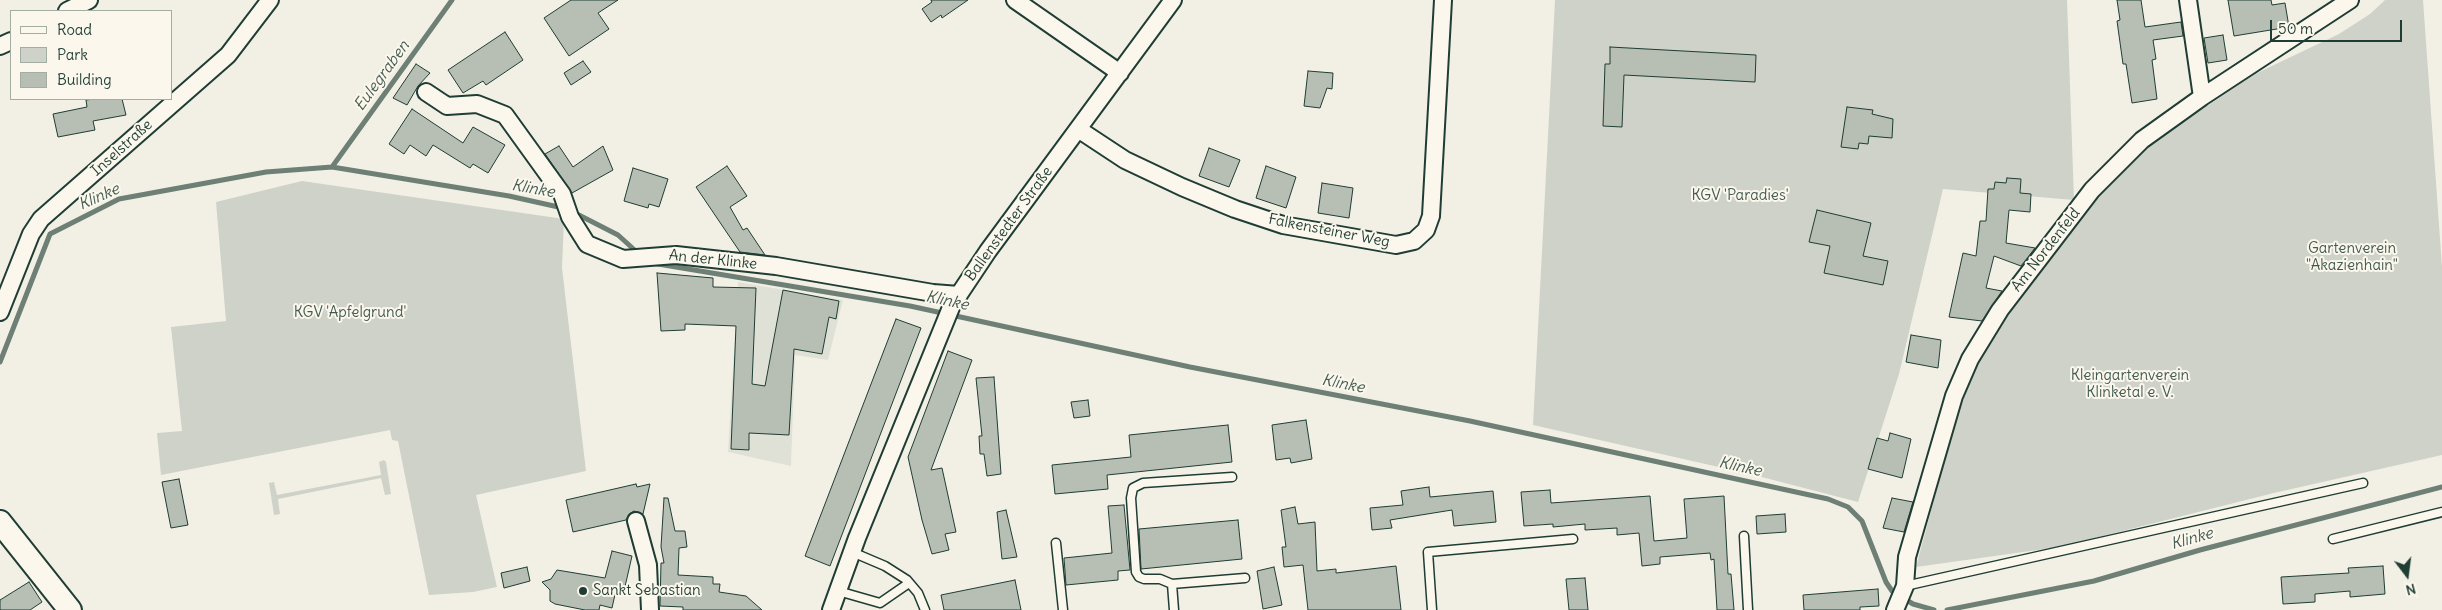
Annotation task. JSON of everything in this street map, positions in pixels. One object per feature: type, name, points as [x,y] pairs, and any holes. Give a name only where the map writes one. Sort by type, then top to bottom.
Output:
[{"type":"street","points":[[69,10],[89,0]]},
{"type":"street","name":"Inselstraße","points":[[0,312],[31,234],[41,220],[228,55],[270,0]]},
{"type":"street","points":[[1015,0],[1120,73]]},
{"type":"street","name":"Ballenstedter Straße","points":[[831,610],[852,552],[955,300],[988,251],[1173,0]]},
{"type":"street","name":"Falkensteiner Weg","points":[[1078,129],[1125,160],[1166,180],[1235,209],[1283,225],[1396,245],[1414,241],[1426,230],[1432,216],[1443,0]]},
{"type":"street","points":[[2188,0],[2202,97]]},
{"type":"street","name":"Am Nordenfeld","points":[[1895,610],[1903,590],[1908,557],[1954,396],[1970,359],[2000,310],[2092,190],[2142,140],[2202,97],[2350,0]]},
{"type":"street","name":"An der Klinke","points":[[426,92],[447,106],[477,104],[505,115],[562,194],[570,217],[587,244],[623,259],[662,254],[776,266],[933,293],[955,300]]},
{"type":"street","points":[[636,521],[648,565],[650,610]]},
{"type":"street","points":[[0,522],[70,610]]},
{"type":"lane","points":[[1232,477],[1143,483],[1133,488],[1131,498],[1136,572],[1139,577],[1144,579],[1160,579],[1172,584],[1245,578]]},
{"type":"lane","points":[[1903,590],[2363,483]]},
{"type":"lane","points":[[2333,539],[2442,512]]},
{"type":"lane","points":[[1744,536],[1748,610]]},
{"type":"lane","points":[[1432,610],[1428,552],[1573,539]]},
{"type":"lane","points":[[1056,543],[1063,610]]},
{"type":"lane","points":[[852,552],[885,566],[909,583],[920,597],[925,610]]},
{"type":"lane","points":[[838,591],[880,603],[909,583]]},
{"type":"lane","points":[[1172,584],[1174,610]]},
{"type":"shaded area","points":[[738,282],[843,300],[828,360],[795,355],[791,466],[728,452]]},
{"type":"green space","name":"KGV 'Paradies'","points":[[1555,0],[2067,0],[2074,200],[1943,189],[1899,374],[1858,502],[1754,475],[1533,425]]},
{"type":"green space","points":[[2385,0],[2423,0],[2442,267],[2442,455],[2274,493],[2059,547],[1916,567],[1954,425],[1975,368],[2013,308],[2096,198],[2152,143],[2255,74],[2339,34],[2370,14]]},
{"type":"green space","name":"KGV 'Apfelgrund'","points":[[302,181],[564,219],[562,268],[586,471],[476,495],[497,587],[473,592],[429,595],[398,441],[392,440],[390,430],[161,475],[157,433],[182,431],[171,327],[226,321],[216,202]]},
{"type":"green space","points":[[384,460],[386,462],[391,494],[385,495],[381,478],[278,499],[280,514],[274,515],[269,483],[274,482],[277,495],[381,475],[379,462]]},
{"type":"building","points":[[571,0],[618,0],[598,13],[609,29],[569,56],[544,18]]},
{"type":"building","points":[[931,0],[968,0],[942,18],[941,15],[931,22],[922,9],[932,2]]},
{"type":"building","points":[[2117,0],[2141,0],[2145,27],[2181,22],[2183,36],[2153,40],[2156,59],[2152,60],[2157,99],[2132,103],[2126,64],[2123,64],[2117,21],[2120,20]]},
{"type":"building","points":[[2228,0],[2271,0],[2272,5],[2285,3],[2289,27],[2234,36]]},
{"type":"building","points":[[505,32],[523,60],[486,85],[483,81],[463,93],[448,70]]},
{"type":"building","points":[[2223,35],[2227,60],[2208,63],[2204,38]]},
{"type":"building","points":[[1610,47],[1756,55],[1755,82],[1624,75],[1622,127],[1603,126],[1605,64],[1610,64]]},
{"type":"building","points":[[583,61],[591,72],[571,85],[564,73]]},
{"type":"building","points":[[416,64],[430,73],[418,86],[407,105],[393,98]]},
{"type":"building","points":[[1308,71],[1333,73],[1332,89],[1327,88],[1320,108],[1304,106]]},
{"type":"building","points":[[86,100],[122,100],[126,115],[93,121],[95,130],[58,137],[53,114],[87,107]]},
{"type":"building","points":[[1847,107],[1873,110],[1872,114],[1893,119],[1892,138],[1869,136],[1868,144],[1859,143],[1858,149],[1841,147]]},
{"type":"building","points":[[412,109],[463,143],[473,127],[505,145],[488,173],[473,164],[470,168],[433,145],[426,156],[410,145],[404,154],[389,144]]},
{"type":"building","points":[[559,146],[573,167],[603,146],[613,170],[572,193],[545,154]]},
{"type":"building","points":[[1209,148],[1240,160],[1229,187],[1199,176]]},
{"type":"building","points":[[727,166],[747,196],[730,207],[743,230],[747,228],[765,255],[740,252],[696,187]]},
{"type":"building","points":[[1266,166],[1296,177],[1286,208],[1256,198]]},
{"type":"building","points":[[633,168],[668,179],[659,207],[649,204],[648,208],[624,201]]},
{"type":"building","points":[[2007,178],[2021,179],[2020,193],[2031,194],[2030,212],[2009,210],[2006,243],[2035,248],[2021,266],[1994,256],[1986,288],[2002,291],[1982,321],[1949,317],[1963,253],[1976,256],[1980,221],[1986,221],[1988,189],[1994,189],[1995,182],[2006,183]]},
{"type":"building","points":[[1322,183],[1353,188],[1349,218],[1318,213]]},
{"type":"building","points":[[1817,210],[1871,223],[1863,256],[1888,261],[1883,285],[1824,273],[1830,246],[1809,242]]},
{"type":"building","points":[[657,273],[713,278],[713,287],[756,288],[752,384],[765,386],[783,290],[839,301],[836,319],[829,317],[822,354],[794,349],[789,435],[749,433],[749,450],[731,449],[736,326],[685,324],[685,330],[661,331]]},
{"type":"building","points":[[896,319],[921,328],[830,566],[805,556]]},
{"type":"building","points":[[1911,335],[1941,340],[1938,368],[1906,362]]},
{"type":"building","points":[[948,351],[972,360],[931,470],[942,468],[956,532],[945,534],[949,550],[932,554],[922,520],[908,457]]},
{"type":"building","points":[[994,377],[1001,474],[987,476],[984,454],[980,454],[979,436],[982,436],[976,378]]},
{"type":"building","points":[[1088,400],[1090,416],[1074,418],[1071,402]]},
{"type":"building","points":[[1306,420],[1312,459],[1291,463],[1290,458],[1276,460],[1272,425]]},
{"type":"building","points":[[1228,425],[1232,462],[1107,475],[1108,489],[1055,494],[1052,465],[1131,457],[1129,435]]},
{"type":"building","points":[[1890,433],[1911,439],[1902,478],[1868,469],[1877,438],[1888,441]]},
{"type":"building","points":[[179,479],[188,525],[171,528],[162,482]]},
{"type":"building","points":[[636,484],[637,487],[650,484],[643,514],[634,511],[629,514],[626,520],[573,532],[566,500]]},
{"type":"building","points":[[1429,487],[1430,497],[1493,491],[1496,522],[1454,526],[1452,510],[1390,520],[1392,528],[1372,530],[1370,508],[1403,505],[1401,491]]},
{"type":"building","points":[[1550,490],[1551,503],[1650,496],[1654,541],[1687,538],[1684,499],[1724,496],[1728,574],[1731,574],[1734,610],[1717,610],[1714,559],[1711,560],[1710,553],[1660,557],[1660,564],[1642,566],[1639,533],[1617,535],[1617,528],[1585,530],[1585,524],[1553,527],[1553,524],[1524,526],[1521,492]]},
{"type":"building","points":[[664,498],[668,498],[675,531],[685,531],[687,547],[679,548],[678,575],[713,577],[713,584],[720,584],[719,592],[746,596],[762,610],[683,610],[683,607],[660,606],[661,563],[664,563],[661,547]]},
{"type":"building","points":[[1892,498],[1913,502],[1904,532],[1883,528]]},
{"type":"building","points":[[1124,505],[1130,570],[1118,571],[1118,580],[1066,585],[1064,558],[1112,553],[1108,506]]},
{"type":"building","points":[[1295,507],[1298,524],[1315,522],[1317,571],[1336,569],[1336,573],[1396,566],[1401,610],[1308,610],[1303,565],[1284,567],[1282,547],[1286,547],[1281,510]]},
{"type":"building","points":[[1006,510],[1017,557],[1002,559],[997,512]]},
{"type":"building","points":[[1785,514],[1786,532],[1757,534],[1756,516]]},
{"type":"building","points":[[1238,520],[1242,559],[1141,569],[1139,529]]},
{"type":"building","name":"Sankt Sebastian","points":[[612,551],[632,556],[624,591],[616,590],[612,608],[600,605],[599,610],[585,610],[555,604],[550,601],[550,590],[542,582],[551,579],[557,570],[605,578]]},
{"type":"building","points":[[2383,566],[2385,594],[2350,597],[2350,591],[2315,594],[2315,602],[2283,604],[2281,577],[2349,573],[2348,568]]},
{"type":"building","points":[[527,567],[530,581],[504,588],[501,573]]},
{"type":"building","points":[[1274,567],[1282,605],[1263,609],[1257,571]]},
{"type":"building","points":[[1585,578],[1588,610],[1569,610],[1566,579]]},
{"type":"building","points":[[1015,580],[1021,610],[944,610],[941,595]]},
{"type":"building","points":[[29,582],[42,602],[30,610],[0,610],[0,600]]},
{"type":"building","points":[[1878,589],[1879,606],[1860,607],[1860,610],[1804,610],[1803,595]]},
{"type":"waterway","name":"Eulegraben","points":[[332,167],[452,0]]},
{"type":"waterway","name":"Klinke","points":[[0,362],[50,234],[119,199],[266,172],[332,167],[509,196],[563,208]]},
{"type":"waterway","name":"Klinke","points":[[573,212],[618,235],[639,254]]},
{"type":"waterway","name":"Klinke","points":[[652,263],[910,306],[1190,367],[1470,421],[1828,499],[1848,507],[1862,521],[1886,582],[1892,591],[1913,604],[1934,610]]},
{"type":"waterway","name":"Klinke","points":[[1947,610],[2094,581],[2200,550],[2442,487]]},
{"type":"place","name":"Sankt Sebastian","points":[[583,591]]},
{"type":"park label","name":"Gartenverein \"Akazienhain\"","points":[[2352,258]]},
{"type":"park label","name":"Kleingartenverein Klinketal e. V.","points":[[2130,384]]}]
